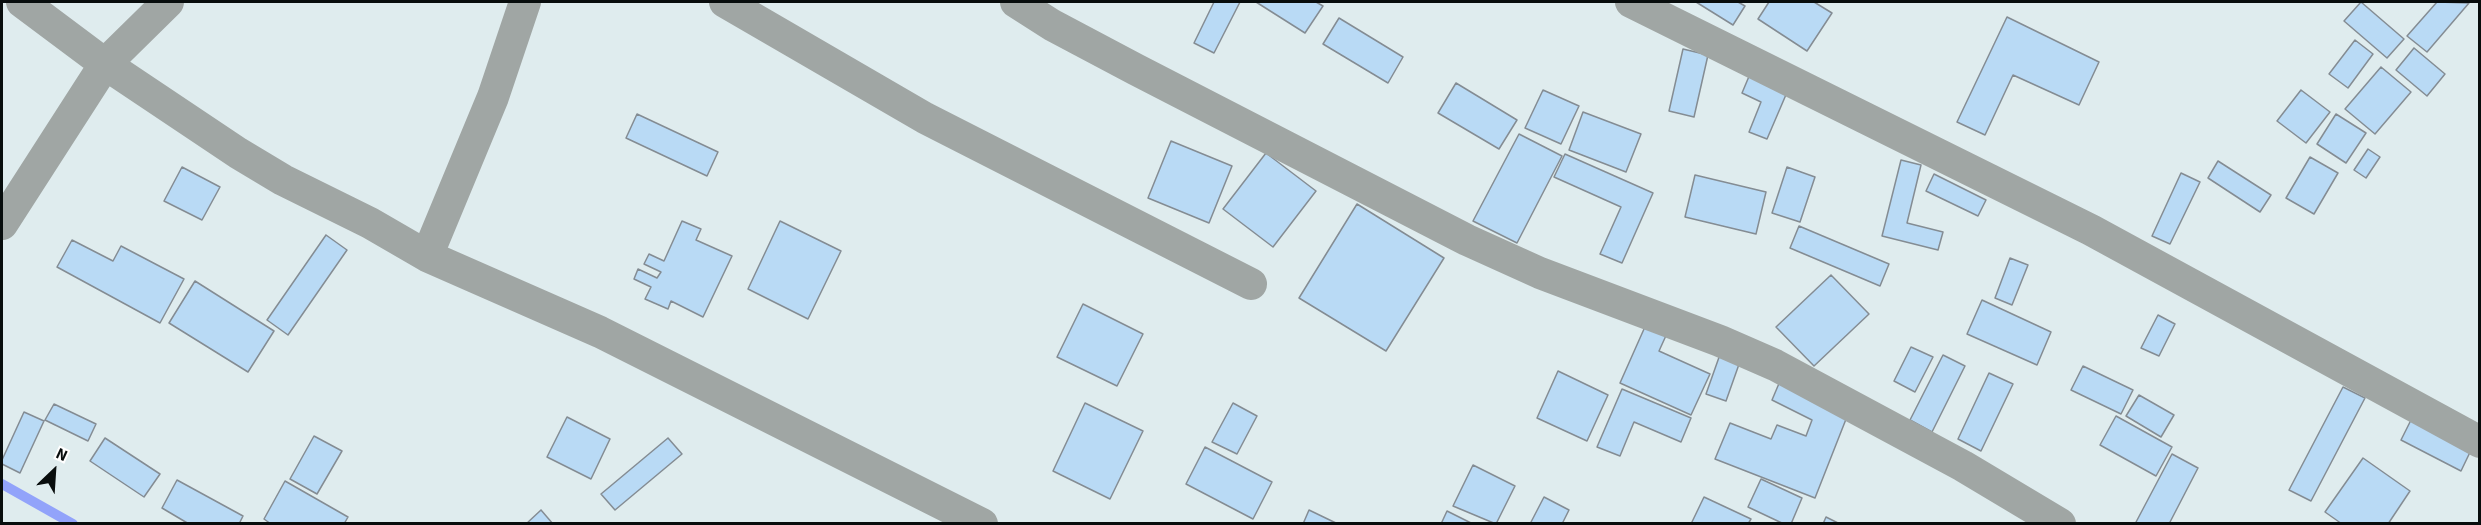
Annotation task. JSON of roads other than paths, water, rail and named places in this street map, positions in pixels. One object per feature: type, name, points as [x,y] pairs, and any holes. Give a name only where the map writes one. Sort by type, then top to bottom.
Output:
[{"type":"street","points":[[22,2],[105,64],[238,153],[283,180],[370,223],[427,256],[600,332],[982,524]]},
{"type":"street","points":[[2,224],[105,64],[168,2]]},
{"type":"street","points":[[427,256],[493,97],[525,2]]},
{"type":"street","points":[[725,2],[925,118],[1251,284]]},
{"type":"street","points":[[1016,2],[1052,25],[1125,64],[1467,240],[1539,273],[1720,341],[1775,365],[1963,466],[2060,524]]},
{"type":"street","points":[[1631,2],[2091,230],[2480,441]]},
{"type":"waterway","points":[[2,484],[73,524]]}]
